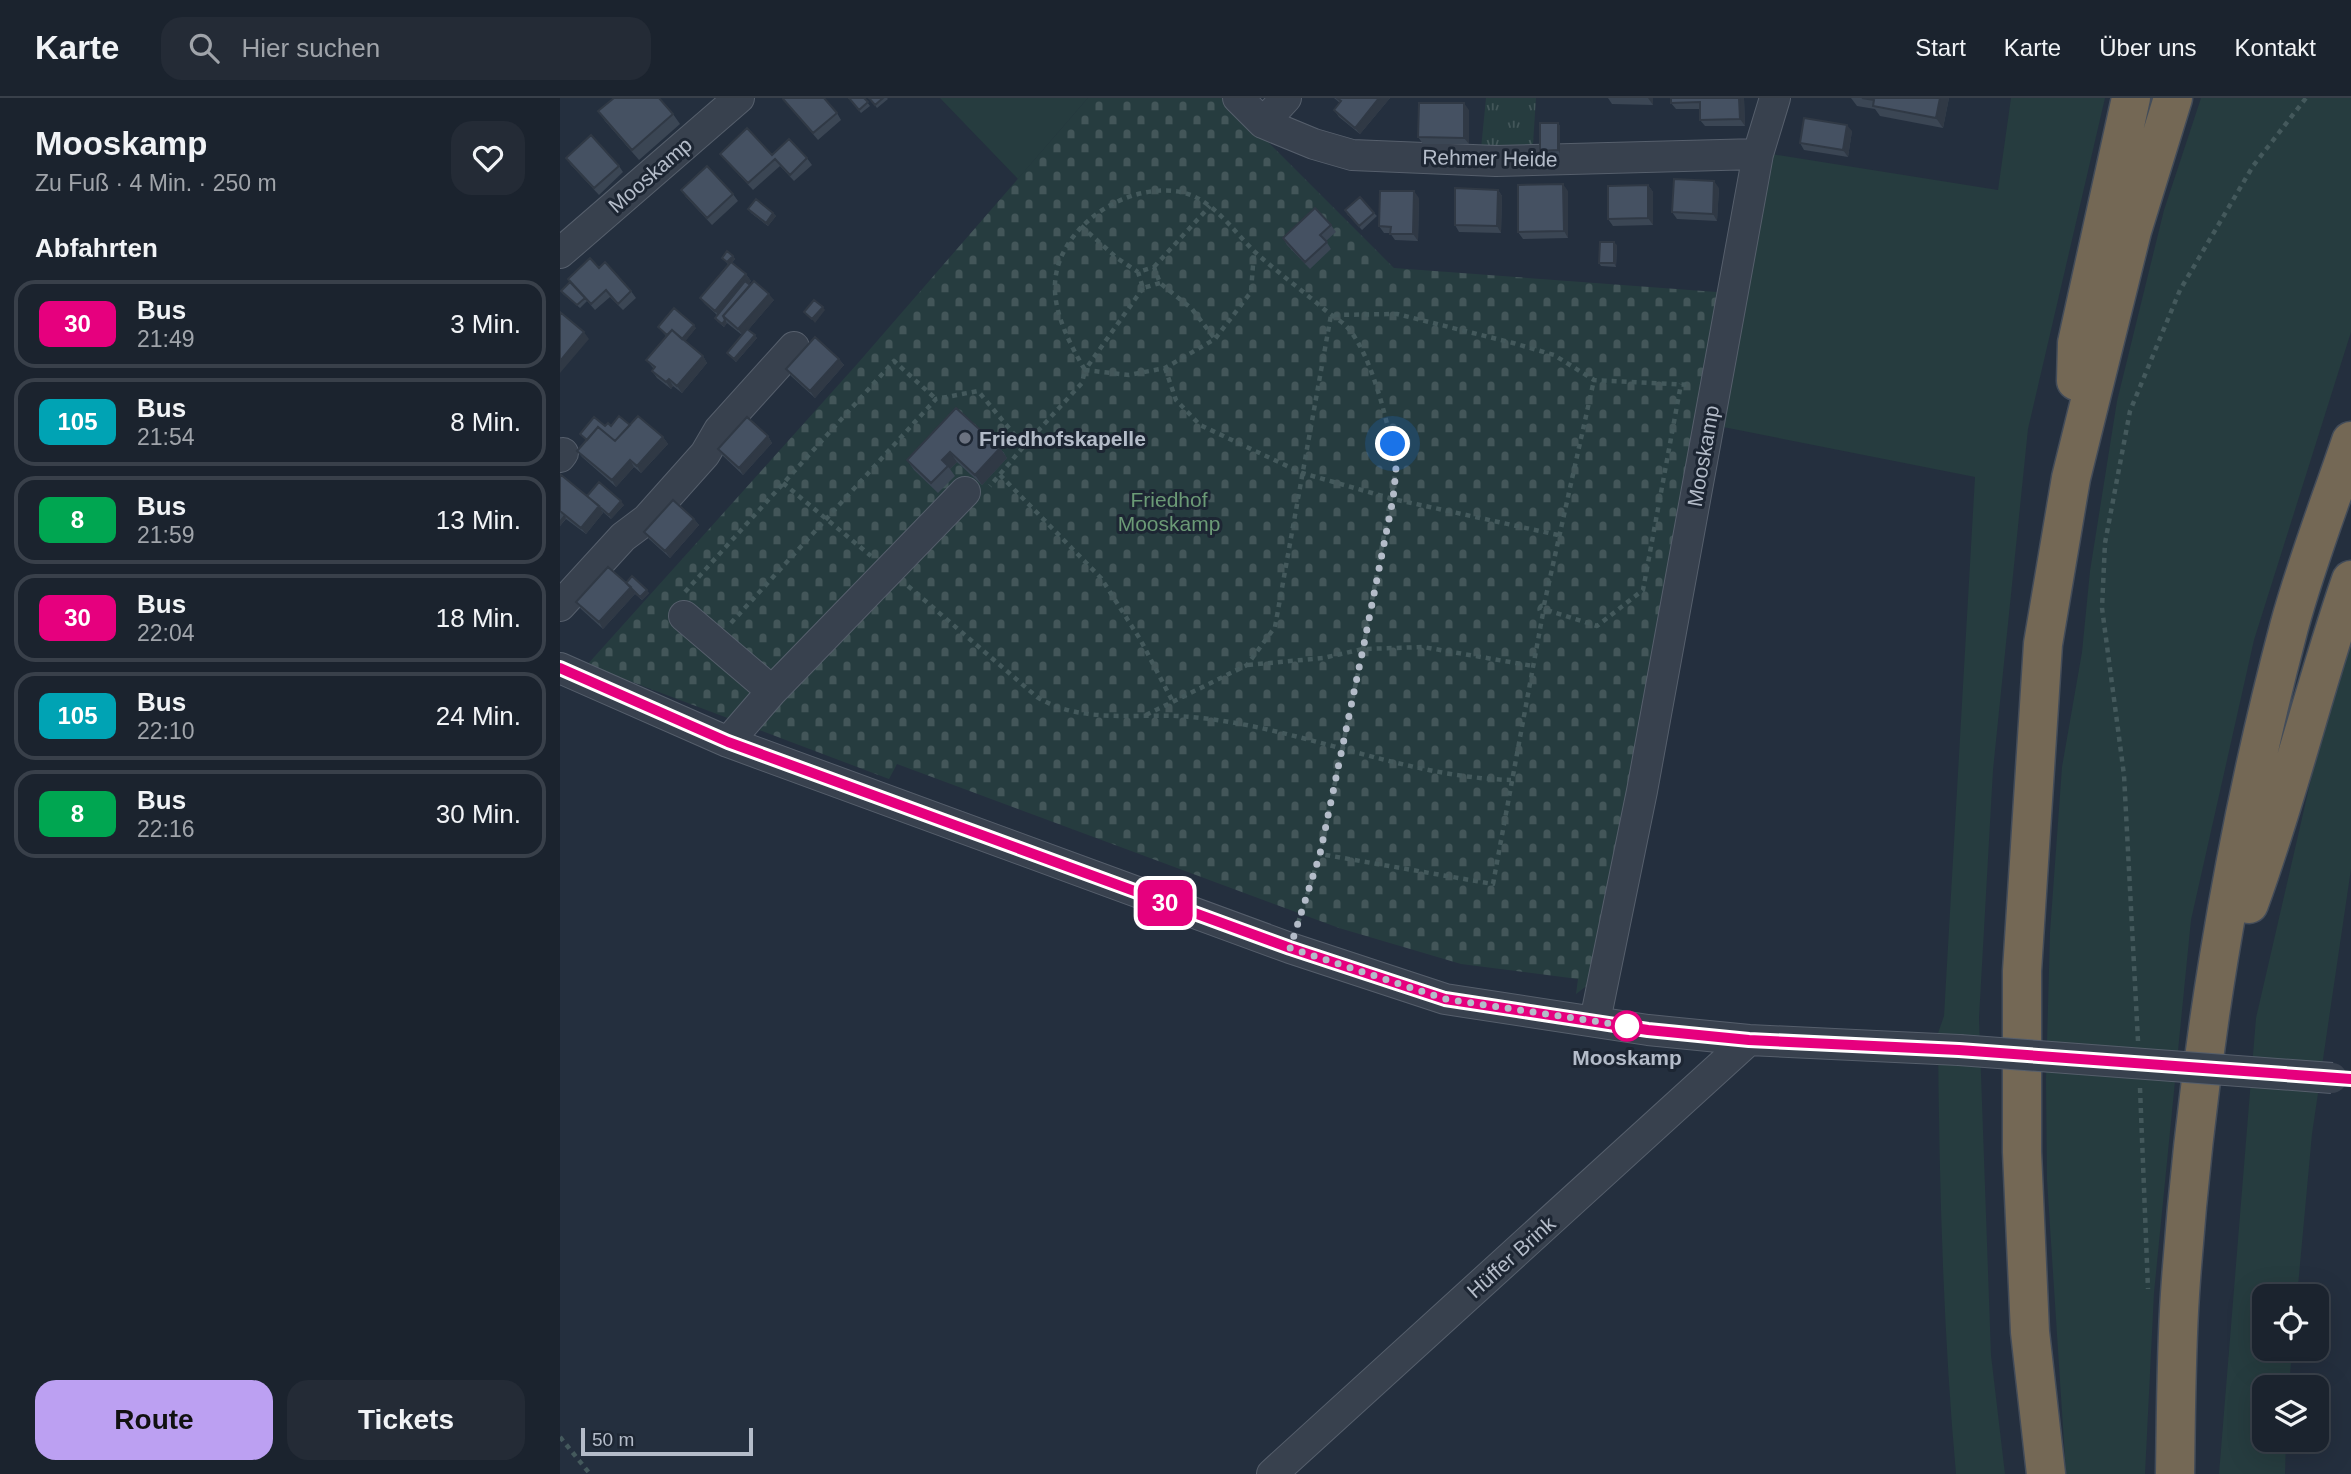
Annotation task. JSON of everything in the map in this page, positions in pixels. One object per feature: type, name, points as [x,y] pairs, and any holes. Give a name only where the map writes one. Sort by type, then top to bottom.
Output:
[{"type":"highway","points":[[2071,478],[2077,343],[2131,98]]},
{"type":"highway","points":[[2046,1474],[2029,1318],[2022,1152],[2022,971],[2043,644],[2071,478],[2132,231],[2172,98]]},
{"type":"highway","points":[[2175,1474],[2180,1296],[2196,1117],[2211,1004],[2264,730],[2290,624],[2351,441]]},
{"type":"highway","points":[[2211,1004],[2269,849],[2324,659],[2351,580]]},
{"type":"street","name":"Mooskamp","points":[[560,253],[739,98]]},
{"type":"street","name":"Rehmer Heide","points":[[1238,98],[1263,123],[1314,144],[1352,155],[1496,162],[1758,154]]},
{"type":"street","points":[[1263,123],[1286,98]]},
{"type":"street","name":"Mooskamp","points":[[1595,1021],[1642,791],[1758,154],[1775,98]]},
{"type":"street","points":[[560,606],[623,537],[655,510],[705,454],[719,430],[794,346]]},
{"type":"street","points":[[728,742],[772,691],[965,492]]},
{"type":"street","points":[[684,616],[772,691]]},
{"type":"street","points":[[560,668],[728,742],[1290,948],[1445,999],[1749,1040],[1959,1050],[2342,1078]]},
{"type":"street","name":"Hüffer Brink","points":[[1278,1472],[1749,1040]]},
{"type":"path","points":[[2138,1048],[2124,775],[2102,608],[2105,543],[2130,411],[2180,290],[2253,166],[2306,98]]},
{"type":"path","points":[[1085,370],[1070,344],[1055,292],[1059,266],[1081,226],[1111,203],[1154,191],[1183,192],[1210,206],[1254,251],[1347,326],[1371,371],[1393,444],[1396,470],[1393,499],[1320,854],[1290,948]]},
{"type":"path","points":[[1138,272],[1154,267],[1210,206]]},
{"type":"path","points":[[1081,226],[1138,272],[1143,288]]},
{"type":"path","points":[[1085,370],[1129,374],[1165,368],[1215,339],[1251,292],[1254,251]]},
{"type":"path","points":[[1154,267],[1160,283],[1192,309],[1215,339]]},
{"type":"path","points":[[965,492],[976,503],[1082,383],[1085,370],[1143,288],[1160,283]]},
{"type":"path","points":[[1331,315],[1396,314],[1500,339],[1554,355],[1594,380],[1716,386]]},
{"type":"path","points":[[1247,665],[1275,627],[1331,315]]},
{"type":"path","points":[[684,616],[681,597],[894,361],[936,399]]},
{"type":"path","points":[[1165,368],[1176,400],[1200,425],[1302,473],[1393,499],[1558,535]]},
{"type":"path","points":[[1320,854],[1493,884],[1558,535],[1594,380]]},
{"type":"path","points":[[1545,609],[1597,626],[1643,590],[1681,384]]},
{"type":"path","points":[[714,641],[936,399],[978,391],[1024,446]]},
{"type":"path","points":[[1000,475],[1101,578],[1140,639],[1173,702]]},
{"type":"path","points":[[783,483],[1037,697],[1052,706],[1107,717],[1146,715],[1263,726],[1342,751],[1478,779],[1511,780]]},
{"type":"path","points":[[1146,715],[1247,665],[1323,658],[1363,649],[1434,648],[1534,666]]},
{"type":"path","points":[[2140,1075],[2148,1290]]},
{"type":"path","points":[[560,1437],[590,1474]]},
{"type":"green space","points":[[940,98],[1088,98],[1018,179]]},
{"type":"green space","name":"Friedhof Mooskamp","points":[[1088,98],[1224,98],[1394,268],[1744,294],[1593,981],[1576,994],[1578,979],[1461,964],[1339,928],[897,764],[889,779],[587,665],[858,363]]},
{"type":"green space","points":[[1486,98],[1536,98],[1532,159],[1480,159]]},
{"type":"green space","points":[[2011,98],[2105,98],[2028,429],[1993,770],[1979,1018],[1991,1355],[2005,1474],[1956,1474],[1943,1254],[1938,1033],[1944,1016],[1975,477],[1718,426],[1771,154],[1998,190]]},
{"type":"green space","points":[[2201,98],[2351,98],[2351,332],[2254,640],[2191,920],[2154,1293],[2145,1474],[2066,1474],[2047,1180],[2046,1080],[2050,932],[2062,767],[2082,652],[2090,571],[2117,401],[2164,210]]},
{"type":"green space","points":[[2351,631],[2351,869],[2312,1134],[2298,1284],[2252,1284],[2252,1361],[2291,1361],[2290,1375],[2252,1375],[2252,1452],[2286,1452],[2285,1474],[2219,1474],[2256,1018],[2337,666]]},
{"type":"building","points":[[614,98],[659,98],[673,114],[632,150],[598,111]]},
{"type":"building","points":[[784,98],[824,98],[837,113],[813,133]]},
{"type":"building","points":[[849,98],[864,98],[868,102],[859,110]]},
{"type":"building","points":[[869,98],[883,98],[875,105]]},
{"type":"building","points":[[1337,98],[1379,98],[1355,128],[1334,110],[1341,101]]},
{"type":"building","points":[[1671,98],[1739,98],[1740,119],[1700,120],[1700,102],[1671,103]]},
{"type":"building","points":[[1862,98],[1940,98],[1936,118],[1873,106],[1874,100]]},
{"type":"building","points":[[1419,103],[1464,103],[1464,138],[1418,137]]},
{"type":"building","points":[[1804,118],[1847,125],[1843,150],[1800,143]]},
{"type":"building","points":[[1540,123],[1558,123],[1558,150],[1540,151]]},
{"type":"building","points":[[747,128],[772,155],[789,139],[807,158],[790,175],[775,159],[748,183],[720,154]]},
{"type":"building","points":[[591,135],[619,166],[594,188],[566,158]]},
{"type":"building","points":[[707,166],[733,194],[707,218],[681,190]]},
{"type":"building","points":[[1674,179],[1714,181],[1713,214],[1672,212]]},
{"type":"building","points":[[1563,184],[1564,231],[1518,232],[1518,185]]},
{"type":"building","points":[[1648,185],[1648,218],[1608,219],[1608,186]]},
{"type":"building","points":[[1455,188],[1498,190],[1497,226],[1455,225]]},
{"type":"building","points":[[1380,191],[1414,191],[1413,234],[1390,234],[1391,227],[1379,226]]},
{"type":"building","points":[[1360,197],[1374,213],[1359,226],[1345,210]]},
{"type":"building","points":[[756,199],[773,213],[766,223],[748,209]]},
{"type":"building","points":[[1315,208],[1331,225],[1320,235],[1327,242],[1305,262],[1283,238]]},
{"type":"building","points":[[1600,242],[1614,242],[1614,263],[1599,263]]},
{"type":"building","points":[[727,251],[733,256],[727,262],[722,258]]},
{"type":"building","points":[[590,258],[599,268],[605,262],[631,291],[618,304],[606,290],[591,304],[568,279]]},
{"type":"building","points":[[731,262],[746,274],[715,311],[700,298]]},
{"type":"building","points":[[745,281],[750,285],[723,316],[725,320],[722,324],[715,318]]},
{"type":"building","points":[[754,281],[769,294],[738,329],[723,316]]},
{"type":"building","points":[[570,282],[585,298],[577,305],[561,291]]},
{"type":"building","points":[[814,300],[823,307],[812,319],[804,312]]},
{"type":"building","points":[[674,308],[694,325],[682,339],[672,330],[667,335],[658,327]]},
{"type":"building","points":[[560,312],[584,332],[560,361]]},
{"type":"building","points":[[747,329],[755,335],[734,359],[727,353]]},
{"type":"building","points":[[672,330],[703,356],[677,386],[669,379],[666,382],[652,371],[655,367],[646,360]]},
{"type":"building","points":[[815,337],[839,359],[810,391],[786,369]]},
{"type":"building","name":"Friedhofskapelle","points":[[956,408],[1000,448],[975,475],[950,452],[942,460],[948,466],[931,483],[907,460]]},
{"type":"building","points":[[619,416],[630,425],[615,441],[598,427],[587,440],[580,434],[594,417],[605,426],[608,423],[611,426]]},
{"type":"building","points":[[638,416],[663,437],[637,466],[630,460],[612,480],[577,451],[598,427],[615,441]]},
{"type":"building","points":[[747,417],[768,436],[739,468],[718,449]]},
{"type":"building","points":[[560,474],[599,506],[581,528],[560,511]]},
{"type":"building","points":[[599,482],[621,501],[609,515],[587,496]]},
{"type":"building","points":[[673,500],[694,519],[665,551],[644,532]]},
{"type":"building","points":[[608,567],[631,587],[599,622],[576,602]]},
{"type":"building","points":[[632,576],[647,590],[640,597],[626,583]]},
{"type":"bus line","name":"30","points":[[560,668],[728,742],[1290,948],[1445,999],[1648,1030],[1749,1040],[1959,1050],[2351,1079]]},
{"type":"place","name":"Friedhofskapelle","points":[[965,438]]},
{"type":"place","name":"Mooskamp","points":[[1627,1026]]},
{"type":"route","points":[[1393,444],[1396,470],[1393,499],[1363,649],[1320,854],[1290,948],[1445,999],[1627,1026]]}]
